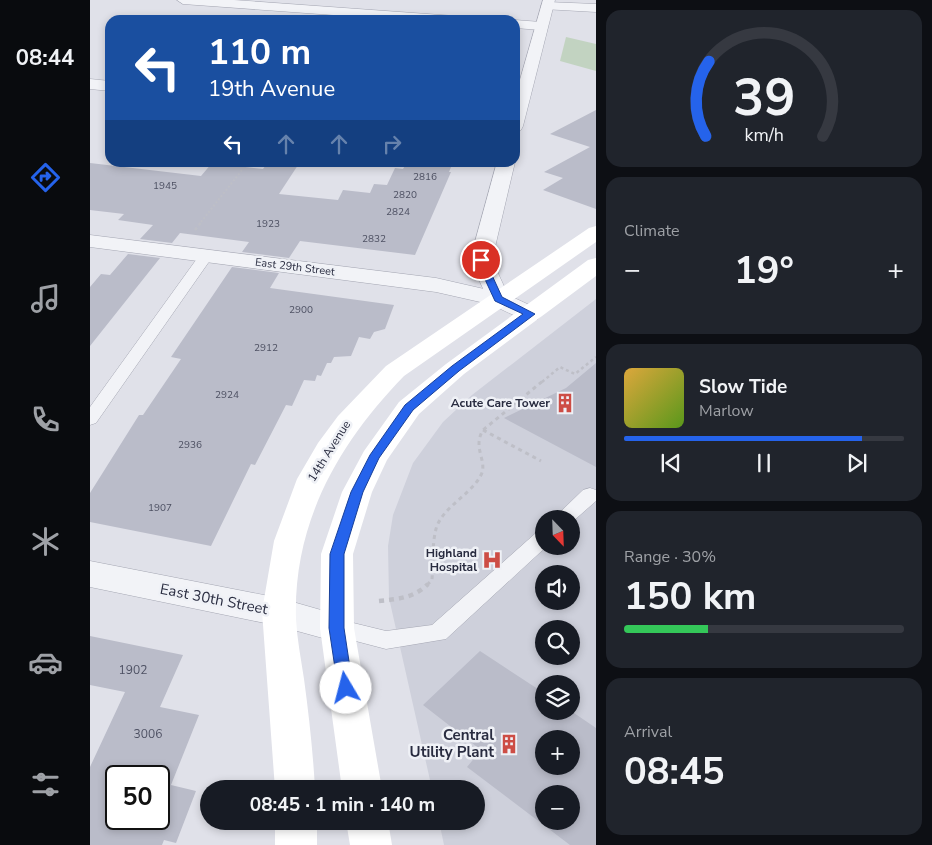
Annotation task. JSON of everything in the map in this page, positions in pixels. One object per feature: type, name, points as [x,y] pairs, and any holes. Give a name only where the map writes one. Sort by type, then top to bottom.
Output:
[{"type":"main road","name":"14th Avenue","points":[[295,780],[294,754],[278,612],[296,514],[309,481],[350,417],[370,394],[395,371],[596,232]]},
{"type":"main road","points":[[361,780],[337,628],[337,554],[357,492],[374,458],[409,408],[455,369],[596,265]]},
{"type":"main road","points":[[296,830],[296,845]]},
{"type":"main road","points":[[368,830],[371,845]]},
{"type":"street","points":[[183,0],[387,15]]},
{"type":"street","points":[[520,105],[548,3],[596,8]]},
{"type":"street","points":[[520,24],[541,26]]},
{"type":"street","points":[[90,84],[105,86]]},
{"type":"street","points":[[498,299],[481,260],[505,167]]},
{"type":"street","name":"East 29th Street","points":[[90,241],[436,285],[498,299],[530,314]]},
{"type":"street","name":"East 30th Street","points":[[90,574],[278,612],[337,628]]},
{"type":"lane","points":[[90,419],[206,256]]},
{"type":"lane","points":[[574,510],[590,495]]},
{"type":"lane","points":[[337,628],[386,640],[438,633],[535,545]]},
{"type":"path","points":[[194,232],[242,170]]},
{"type":"path","points":[[379,601],[406,598],[420,592],[432,580],[436,529],[441,520],[481,475],[483,468],[476,445],[478,437],[483,430],[560,367],[575,374],[596,357]]},
{"type":"path","points":[[483,430],[541,461]]},
{"type":"shaded area","name":"Highland Hospital","points":[[596,299],[596,845],[444,845],[441,830],[485,830],[485,780],[430,780],[389,598],[388,546],[393,515],[413,463],[443,422],[472,395]]},
{"type":"green space","points":[[566,37],[596,44],[596,71],[560,61]]},
{"type":"building","points":[[596,110],[596,209],[543,190],[563,178],[544,172],[590,147],[550,134]]},
{"type":"building","points":[[90,163],[105,165],[105,167],[124,167],[201,176],[209,167],[263,169],[264,167],[297,167],[279,194],[338,200],[343,190],[370,193],[374,184],[387,185],[395,168],[451,167],[449,172],[451,172],[415,255],[300,241],[289,258],[242,252],[249,242],[180,233],[172,243],[140,239],[153,225],[118,220],[124,214],[90,210]]},
{"type":"building","points":[[128,254],[160,258],[90,346],[90,287],[101,274],[110,275]]},
{"type":"building","points":[[232,267],[279,273],[270,288],[394,305],[385,329],[374,332],[370,339],[359,337],[351,356],[334,357],[331,363],[327,363],[321,376],[317,375],[315,381],[304,380],[292,406],[286,405],[255,465],[251,464],[211,546],[90,522],[90,493],[139,415],[143,415],[181,359],[171,357]]},
{"type":"building","name":"Acute Care Tower","points":[[596,363],[596,467],[504,418],[566,388]]},
{"type":"building","points":[[90,636],[183,655],[160,707],[199,715],[171,785],[196,791],[176,843],[164,840],[162,845],[90,845],[90,767],[125,692],[90,685]]},
{"type":"building","name":"Central Utility Plant","points":[[480,651],[535,687],[535,720],[580,720],[580,717],[596,728],[596,845],[570,845],[550,830],[580,830],[580,785],[535,785],[535,818],[467,767],[481,750],[423,705]]},
{"type":"place","name":"Acute Care Tower","points":[[565,403]]},
{"type":"place","name":"Highland Hospital","points":[[492,560]]},
{"type":"place","name":"Central Utility Plant","points":[[509,744]]},
{"type":"route","points":[[346,688],[337,628],[337,554],[357,492],[374,458],[409,408],[455,369],[530,314],[498,299],[481,260]]}]
